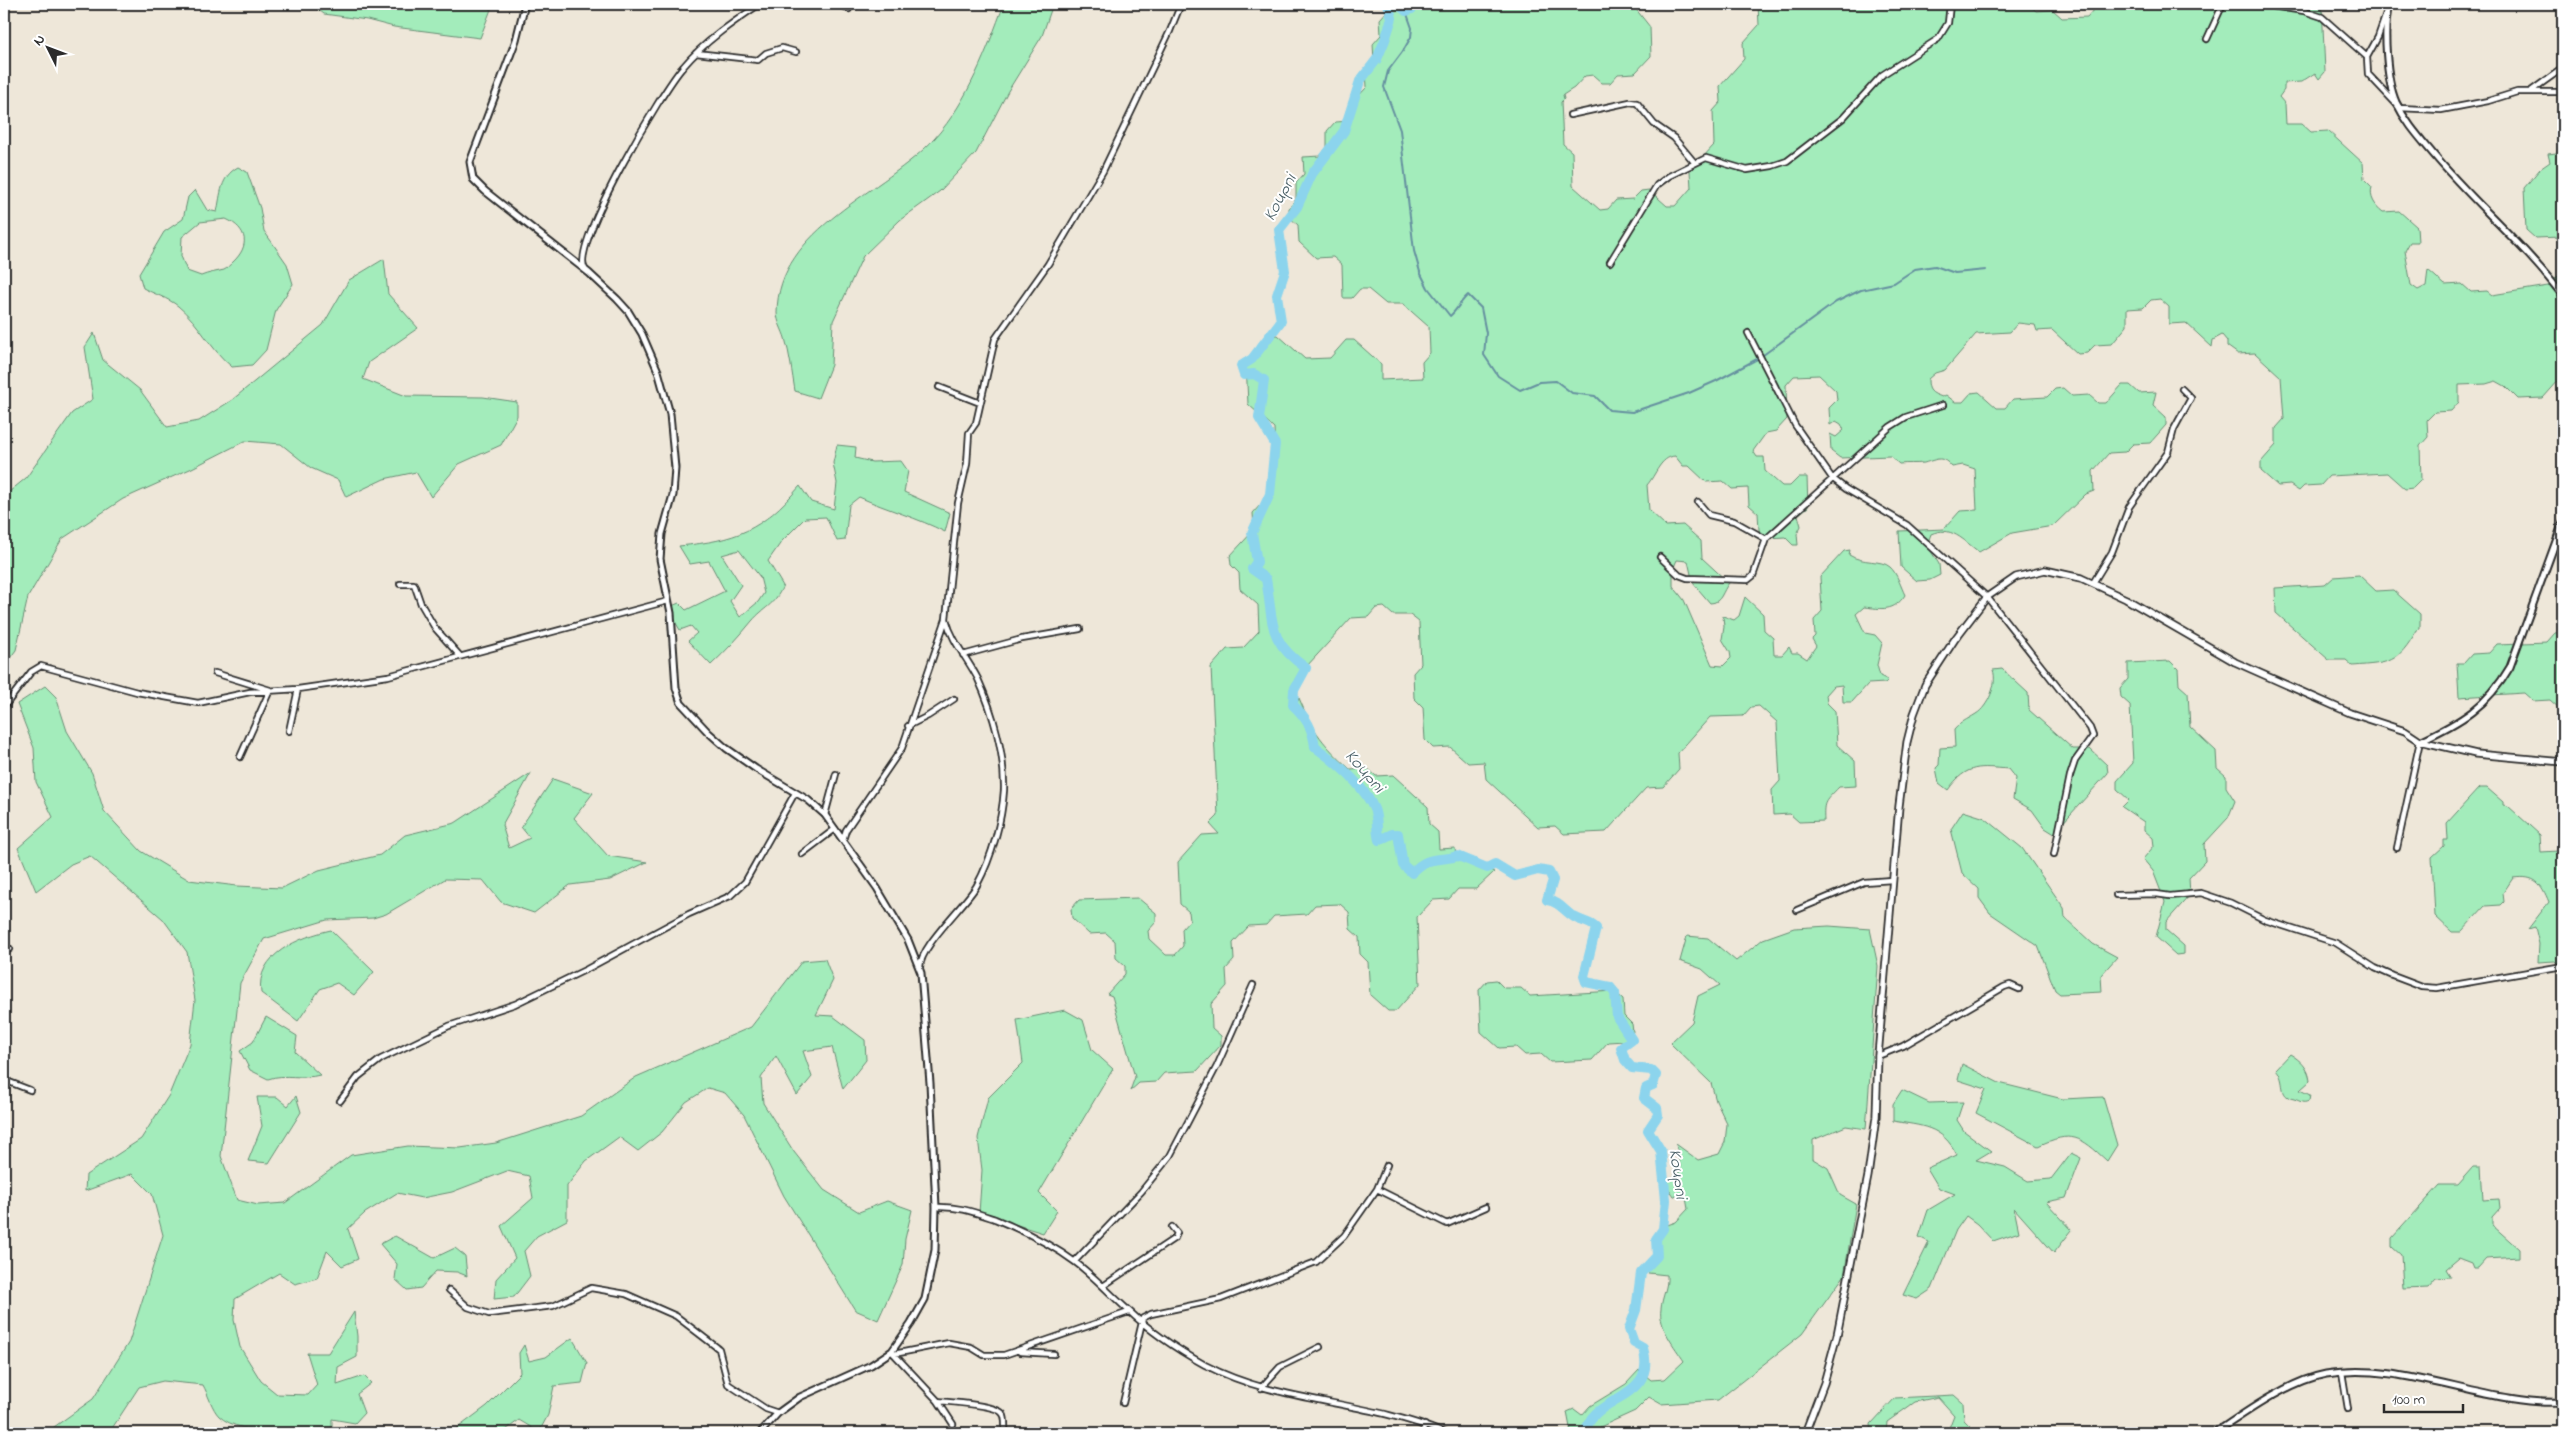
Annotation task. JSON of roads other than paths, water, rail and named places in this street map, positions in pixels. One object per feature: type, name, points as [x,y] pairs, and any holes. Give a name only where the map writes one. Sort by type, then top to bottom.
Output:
[{"type":"main road","points":[[1805,1433],[1824,1383],[1850,1278],[1874,1135],[1878,1056],[1900,791],[1914,714],[1926,685],[1938,664],[1987,597],[2016,577],[2045,570],[2093,583],[2126,599],[2235,662],[2350,713],[2405,731],[2420,741],[2476,754],[2563,762]]},
{"type":"street","points":[[525,4],[519,31],[473,149],[470,171],[474,179],[485,191],[588,273],[617,299],[633,319],[652,356],[667,400],[673,435],[675,483],[660,546],[660,559],[672,620],[674,680],[682,703],[708,732],[726,748],[825,815],[871,878],[908,940],[921,973]]},
{"type":"street","points":[[588,273],[583,267],[583,263],[591,229],[634,143],[664,93],[696,53],[760,4]]},
{"type":"street","points":[[840,4],[849,10]]},
{"type":"street","points":[[843,840],[846,830],[902,748],[946,619],[958,503],[965,473],[969,433],[976,424],[995,339],[1048,264],[1103,171],[1181,4]]},
{"type":"street","points":[[1610,262],[1657,186],[1668,176],[1694,162],[1706,158],[1747,170],[1788,161],[1844,118],[1882,75],[1938,39],[1948,23],[1950,4]]},
{"type":"street","points":[[2207,39],[2223,4]]},
{"type":"street","points":[[2258,4],[2313,13],[2322,17],[2367,57]]},
{"type":"street","points":[[2389,6],[2367,57],[2368,74],[2400,108],[2441,110],[2488,101],[2517,92],[2563,92]]},
{"type":"street","points":[[2389,6],[2388,60],[2394,94],[2410,127],[2461,187],[2544,271],[2563,296]]},
{"type":"street","points":[[696,53],[755,60],[766,53],[782,48],[796,52]]},
{"type":"street","points":[[2531,91],[2563,68]]},
{"type":"street","points":[[1570,115],[1630,102],[1637,103],[1654,124],[1674,138],[1694,162]]},
{"type":"street","points":[[1748,333],[1795,425],[1832,478],[1846,489],[1907,525],[1987,597],[2090,728],[2093,736],[2075,761],[2070,776],[2054,854]]},
{"type":"street","points":[[939,387],[980,403]]},
{"type":"street","points":[[2093,583],[2112,552],[2129,507],[2168,452],[2174,429],[2191,398],[2182,389]]},
{"type":"street","points":[[1660,557],[1679,575],[1687,578],[1748,580],[1753,576],[1766,540],[1832,478],[1898,422],[1943,405]]},
{"type":"street","points":[[1698,502],[1709,515],[1734,521],[1766,540]]},
{"type":"street","points":[[2397,848],[2420,741],[2472,713],[2499,686],[2514,658],[2563,522]]},
{"type":"street","points":[[400,584],[412,583],[416,586],[421,604],[435,628],[460,656]]},
{"type":"street","points":[[4,707],[30,672],[41,666],[137,692],[194,704],[243,693],[298,689],[380,678],[668,601]]},
{"type":"street","points":[[893,1352],[918,1313],[930,1282],[935,1250],[936,1207],[930,1083],[920,965],[926,951],[977,885],[994,840],[1004,791],[1001,753],[996,733],[978,680],[950,634],[946,619]]},
{"type":"street","points":[[963,655],[1022,639],[1080,629]]},
{"type":"street","points":[[215,673],[270,690]]},
{"type":"street","points":[[289,731],[298,689]]},
{"type":"street","points":[[240,756],[270,690]]},
{"type":"street","points":[[908,726],[954,699]]},
{"type":"street","points":[[825,815],[836,774]]},
{"type":"street","points":[[340,1101],[358,1077],[381,1059],[449,1026],[515,1004],[587,969],[688,914],[730,896],[745,882],[795,793]]},
{"type":"street","points":[[802,854],[835,829]]},
{"type":"street","points":[[1798,910],[1864,882],[1892,880]]},
{"type":"street","points":[[2116,895],[2156,894],[2170,896],[2201,893],[2231,903],[2265,920],[2336,943],[2376,968],[2422,987],[2437,988],[2563,966]]},
{"type":"street","points":[[4,952],[10,949]]},
{"type":"street","points":[[1075,1261],[1141,1192],[1170,1156],[1217,1066],[1253,985]]},
{"type":"street","points":[[1878,1056],[1903,1046],[2004,987],[2010,985],[2019,989]]},
{"type":"street","points":[[4,1080],[30,1090]]},
{"type":"street","points":[[1123,1403],[1142,1322],[1151,1314],[1226,1297],[1316,1262],[1344,1236],[1377,1189],[1387,1165]]},
{"type":"street","points":[[1377,1189],[1447,1224],[1486,1206]]},
{"type":"street","points":[[936,1207],[964,1208],[1022,1231],[1075,1261],[1129,1312],[1183,1352],[1204,1364],[1262,1388],[1397,1417],[1444,1433]]},
{"type":"street","points":[[1103,1286],[1175,1238],[1177,1233],[1172,1227]]},
{"type":"street","points":[[449,1290],[468,1307],[489,1314],[553,1306],[592,1288],[612,1290],[638,1298],[676,1316],[719,1349],[728,1384],[766,1409],[778,1412]]},
{"type":"street","points":[[1018,1352],[1033,1344],[1129,1312]]},
{"type":"street","points":[[760,1433],[778,1412],[800,1397],[871,1365],[893,1352],[949,1343],[971,1347],[984,1355],[991,1356],[1018,1352],[1054,1354]]},
{"type":"street","points":[[1262,1388],[1280,1366],[1320,1347]]},
{"type":"street","points":[[893,1352],[938,1401],[953,1424]]},
{"type":"street","points":[[2342,1372],[2348,1408]]},
{"type":"street","points":[[2215,1433],[2254,1408],[2294,1386],[2325,1374],[2342,1372],[2393,1375],[2531,1402],[2563,1402]]},
{"type":"street","points":[[938,1401],[1000,1411],[1004,1416],[1005,1433]]},
{"type":"street","points":[[1422,1433],[1425,1425]]},
{"type":"waterway","name":"Koupni","points":[[1388,4],[1392,18],[1385,40],[1377,59],[1360,81],[1344,131],[1312,174],[1297,207],[1279,230],[1285,271],[1277,295],[1281,321],[1252,359],[1241,366],[1244,375],[1254,374],[1264,380],[1259,418],[1275,444],[1270,494],[1252,533],[1257,562],[1252,569],[1266,579],[1272,619],[1278,639],[1293,658],[1306,668],[1294,690],[1293,705],[1308,724],[1313,735],[1315,747],[1348,774],[1369,800],[1377,820],[1379,840],[1392,834],[1398,834],[1403,865],[1412,873],[1428,861],[1458,856],[1487,868],[1495,864],[1515,876],[1538,870],[1549,872],[1553,880],[1547,900],[1559,905],[1574,917],[1596,928],[1584,976],[1586,982],[1610,987],[1615,993],[1617,1017],[1632,1040],[1621,1048],[1625,1060],[1632,1068],[1651,1070],[1656,1075],[1653,1085],[1646,1088],[1644,1098],[1657,1108],[1658,1115],[1648,1130],[1661,1151],[1666,1200],[1663,1229],[1656,1239],[1657,1256],[1641,1273],[1636,1310],[1629,1329],[1634,1343],[1643,1348],[1645,1366],[1641,1379],[1633,1388],[1599,1411],[1590,1420],[1586,1433]]},
{"type":"waterway","name":"Koupni","points":[[1398,4],[1406,11],[1412,9],[1415,4]]},
{"type":"waterway","points":[[1406,11],[1412,28],[1411,37],[1388,71],[1384,87],[1400,130],[1414,251],[1420,272],[1428,288],[1450,316],[1468,295],[1481,308],[1486,333],[1484,355],[1498,376],[1520,390],[1539,382],[1556,381],[1572,393],[1595,396],[1609,410],[1632,412],[1689,393],[1716,381],[1759,358],[1836,302],[1861,290],[1894,283],[1915,269],[1935,266],[1955,273],[1986,270]]}]
